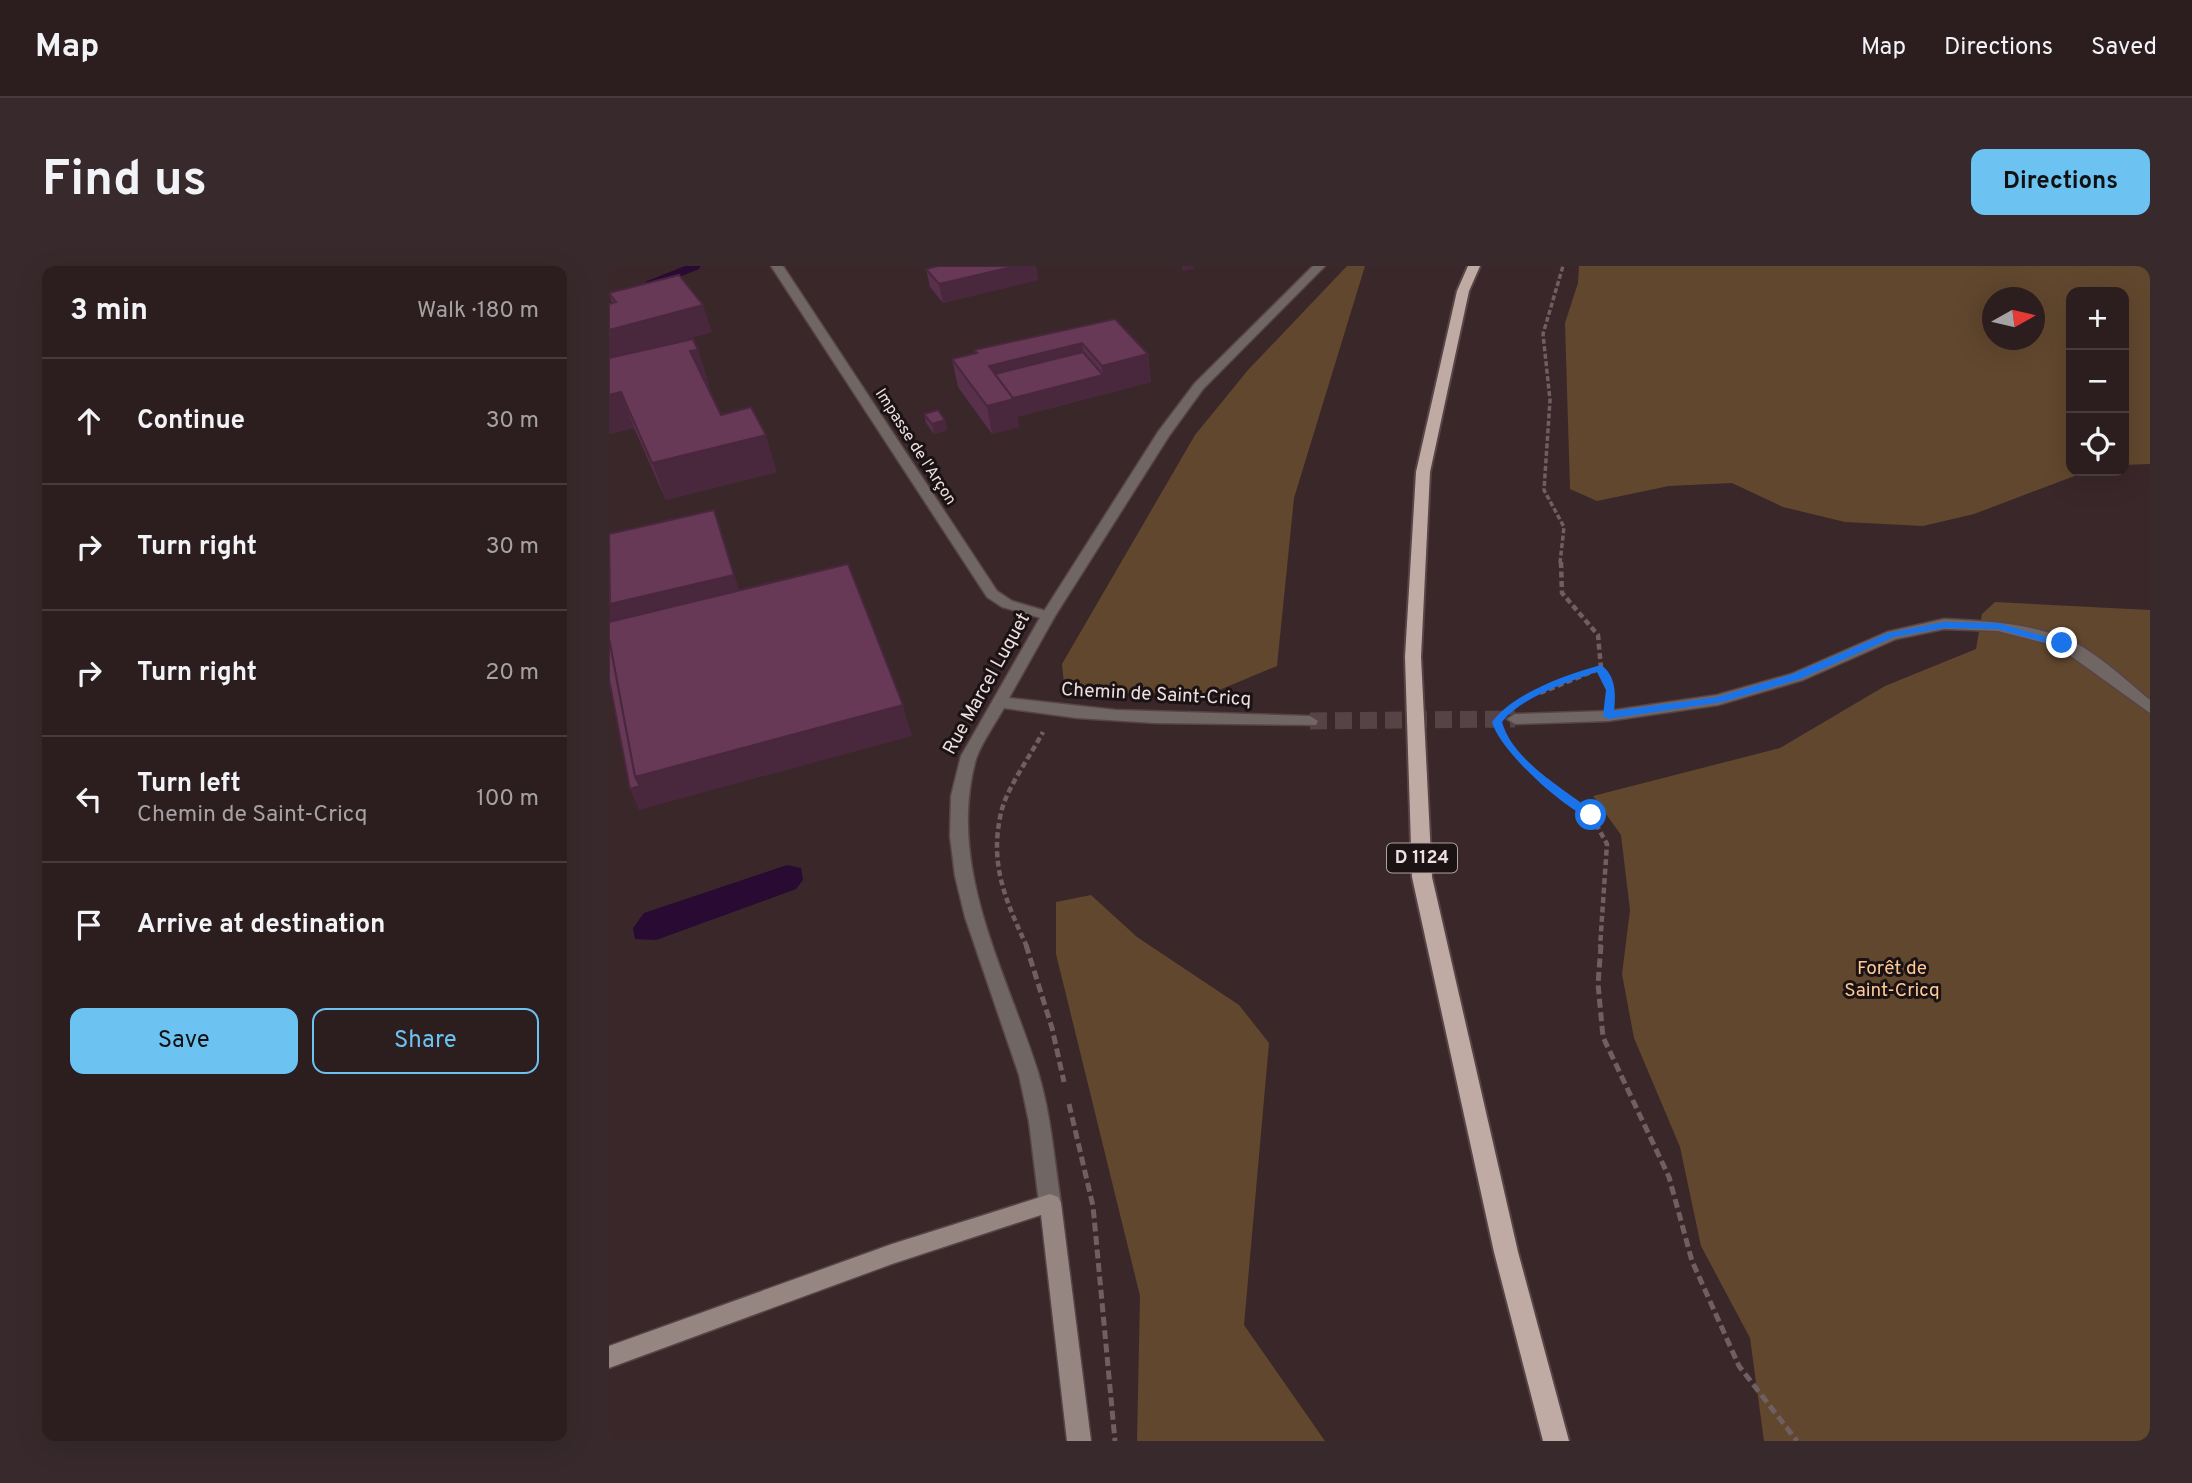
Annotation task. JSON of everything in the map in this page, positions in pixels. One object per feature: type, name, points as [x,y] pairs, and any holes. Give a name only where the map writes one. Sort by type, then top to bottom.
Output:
[{"type":"highway","name":"D 1124","points":[[1474,266],[1463,291],[1423,472],[1413,657],[1423,877],[1506,1252],[1556,1441]]},
{"type":"main road","points":[[609,1357],[892,1254],[1049,1203],[1079,1441]]},
{"type":"street","name":"Impasse de l'Arçon","points":[[777,266],[992,594],[1007,604],[1048,615]]},
{"type":"street","name":"Rue Marcel Luquet","points":[[1049,1203],[1030,1078],[967,889],[957,842],[960,781],[969,755],[1048,615],[1163,435],[1199,386],[1319,266]]},
{"type":"street","points":[[1515,719],[1608,716],[1718,700],[1797,677],[1892,635],[1944,625],[1998,626],[2062,643],[2111,676],[2150,708]]},
{"type":"street","name":"Chemin de Saint-Cricq","points":[[1000,702],[1049,711],[1177,720],[1310,721]]},
{"type":"path","points":[[1563,266],[1543,334],[1550,400],[1545,490],[1563,527],[1560,568],[1562,593],[1598,635],[1601,668],[1611,690],[1608,716]]},
{"type":"path","points":[[1531,697],[1601,668]]},
{"type":"path","points":[[1500,735],[1525,764],[1591,815],[1607,844],[1598,984],[1603,1037],[1669,1177],[1692,1261],[1739,1366],[1797,1441]]},
{"type":"green space","points":[[1347,266],[1365,266],[1294,498],[1277,666],[1212,693],[1117,693],[1064,684],[1062,664],[1195,435],[1248,370]]},
{"type":"green space","points":[[1579,266],[2150,266],[2150,464],[2129,465],[2129,287],[2066,287],[2066,476],[2075,476],[1974,514],[1923,526],[1845,522],[1783,507],[1732,483],[1669,486],[1597,501],[1570,489],[1565,323],[1578,283]]},
{"type":"green space","name":"Forêt de Saint-Cricq","points":[[1995,602],[2150,610],[2150,1441],[1764,1441],[1750,1338],[1701,1246],[1680,1147],[1634,1038],[1622,974],[1630,910],[1621,835],[1593,796],[1780,748],[1885,686],[1976,649],[1982,614]]},
{"type":"green space","points":[[1091,895],[1137,937],[1239,1005],[1269,1043],[1244,1325],[1325,1441],[1137,1441],[1140,1296],[1056,954],[1056,902]]},
{"type":"shaded area","points":[[787,865],[801,868],[803,880],[796,889],[656,940],[635,939],[633,928],[644,913]]},
{"type":"building","points":[[938,266],[1016,266],[939,284],[926,269]]},
{"type":"building","points":[[679,275],[703,305],[609,330],[609,304],[616,302],[609,293]]},
{"type":"building","points":[[1115,319],[1148,354],[1102,366],[1082,343],[989,366],[1014,399],[987,406],[952,359],[977,353],[974,350]]},
{"type":"building","points":[[693,339],[698,350],[690,351],[721,415],[751,407],[766,435],[652,463],[621,392],[609,395],[609,358]]},
{"type":"building","points":[[1083,352],[1103,375],[1013,398],[995,374]]},
{"type":"building","points":[[938,410],[945,420],[932,424],[924,414]]},
{"type":"building","points":[[714,510],[734,575],[610,604],[609,534]]},
{"type":"building","points":[[848,564],[903,705],[635,777],[609,639],[609,622]]},
{"type":"building","points":[[609,639],[635,777],[640,786],[630,789],[609,679]]},
{"type":"waterway","points":[[648,285],[696,266]]},
{"type":"tunnel","points":[[1310,721],[1515,719]]},
{"type":"route","points":[[1591,815],[1525,764],[1500,735],[1497,722],[1508,708],[1576,676],[1601,668],[1611,690],[1608,716],[1718,700],[1797,677],[1892,635],[1944,625],[1998,626],[2062,643]]}]
